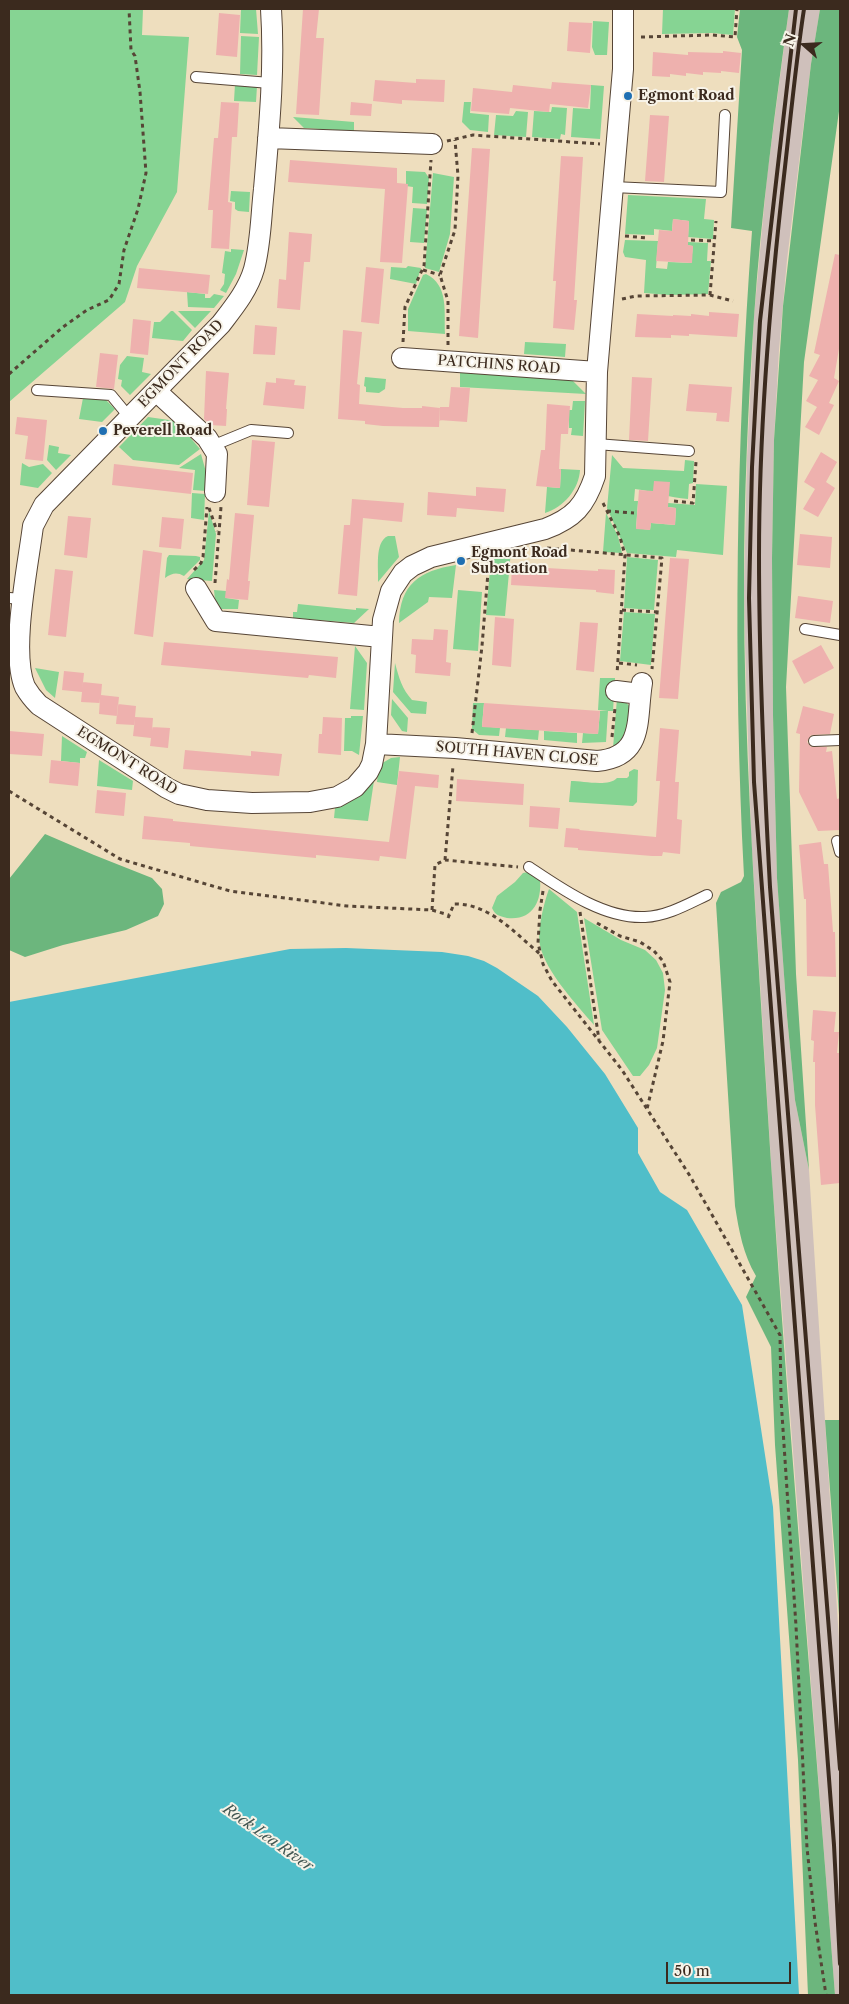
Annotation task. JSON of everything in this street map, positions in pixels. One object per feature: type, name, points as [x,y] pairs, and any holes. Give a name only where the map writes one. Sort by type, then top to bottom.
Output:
[{"type":"street","name":"EGMONT ROAD","points":[[271,9],[268,138],[258,251],[245,290],[221,324],[44,505],[33,526],[16,599],[14,638],[25,686],[39,705],[167,788],[188,797],[252,803],[310,802],[337,797],[355,787],[368,772],[372,764],[376,744],[384,609],[397,581],[412,566],[431,557],[544,529],[561,523],[576,513],[590,490],[595,476],[597,372],[623,69],[623,9]]},
{"type":"street","points":[[268,138],[432,144]]},
{"type":"street","name":"PATCHINS ROAD","points":[[402,358],[597,372]]},
{"type":"street","points":[[156,390],[192,422],[217,454],[216,492]]},
{"type":"street","points":[[205,590],[216,621],[381,636]]},
{"type":"street","points":[[616,691],[641,688]]},
{"type":"street","name":"SOUTH HAVEN CLOSE","points":[[376,744],[455,748],[597,761],[610,760],[624,753],[632,744],[636,732],[641,688]]},
{"type":"lane","points":[[196,77],[270,83]]},
{"type":"lane","points":[[613,187],[720,192],[725,115]]},
{"type":"lane","points":[[37,390],[111,396],[130,418]]},
{"type":"lane","points":[[212,446],[251,430],[288,433]]},
{"type":"lane","points":[[596,444],[689,451]]},
{"type":"lane","points":[[805,629],[840,635]]},
{"type":"lane","points":[[814,741],[840,740]]},
{"type":"lane","points":[[837,841],[840,852]]},
{"type":"lane","points":[[529,867],[563,890],[585,901],[626,915],[645,917],[672,912],[707,895]]},
{"type":"path","points":[[9,374],[63,327],[87,310],[109,300],[119,284],[124,250],[138,209],[146,173],[140,92],[136,56],[131,50],[129,9]]},
{"type":"path","points":[[623,37],[712,35],[735,37],[737,9]]},
{"type":"path","points":[[402,358],[406,308],[423,270],[432,144],[473,135],[616,145]]},
{"type":"path","points":[[449,361],[448,301],[440,275],[454,230],[458,176],[455,140]]},
{"type":"path","points":[[710,295],[716,221]]},
{"type":"path","points":[[609,236],[648,238]]},
{"type":"path","points":[[691,240],[714,241]]},
{"type":"path","points":[[423,270],[440,275]]},
{"type":"path","points":[[604,300],[620,300],[636,296],[710,295],[733,301]]},
{"type":"path","points":[[674,501],[693,502],[696,460]]},
{"type":"path","points":[[593,482],[620,537],[625,555],[610,760]]},
{"type":"path","points":[[216,492],[218,500],[222,502],[218,533],[205,590],[184,578],[202,560],[208,503],[218,533]]},
{"type":"path","points":[[607,511],[634,512]]},
{"type":"path","points":[[445,860],[455,748],[472,735],[482,646],[490,542]]},
{"type":"path","points":[[546,548],[662,558],[652,673],[641,688]]},
{"type":"path","points":[[622,610],[657,612]]},
{"type":"path","points":[[9,791],[120,859],[230,891],[347,906],[432,910],[449,917],[454,904],[467,904],[486,912],[540,955]]},
{"type":"path","points":[[432,910],[435,866],[445,860],[529,867]]},
{"type":"path","points":[[543,891],[538,935],[542,964],[552,981],[622,1070],[690,1176],[780,1335],[781,1399],[796,1626],[807,1848],[815,1922],[826,1995]]},
{"type":"path","points":[[584,913],[579,909],[599,1040]]},
{"type":"path","points":[[592,919],[620,936],[640,942],[654,951],[663,961],[670,982],[663,1041],[647,1110]]},
{"type":"shaded area","points":[[789,9],[820,9],[811,64],[787,260],[774,440],[772,558],[773,715],[777,877],[795,1100],[809,1170],[840,1656],[840,1995],[835,1995],[772,1179],[751,834],[745,645],[744,587],[747,458],[754,316],[767,176]]},
{"type":"green space","points":[[9,9],[143,9],[142,35],[189,37],[177,192],[137,266],[125,302],[9,402]]},
{"type":"green space","points":[[241,9],[256,9],[258,34],[240,33]]},
{"type":"green space","points":[[663,9],[735,9],[733,35],[712,33],[662,34]]},
{"type":"green space","points":[[740,9],[789,9],[764,201],[757,278],[747,452],[744,643],[753,868],[771,1157],[835,1995],[808,1995],[798,1760],[775,1445],[771,1347],[746,1297],[756,1276],[745,1251],[735,1206],[716,903],[721,892],[741,882],[744,876],[737,634],[742,392],[752,231],[731,228],[742,50],[737,37]]},
{"type":"green space","points":[[820,9],[840,9],[840,104],[804,362],[786,687],[796,974],[809,1170],[795,1100],[777,878],[772,558],[774,440],[783,306],[811,64]]},
{"type":"green space","points":[[593,21],[609,22],[607,55],[595,55],[592,47]]},
{"type":"green space","points":[[241,36],[259,37],[257,75],[240,74]]},
{"type":"green space","points":[[235,84],[257,86],[256,102],[234,101]]},
{"type":"green space","points":[[591,85],[604,86],[600,139],[571,137],[573,108],[590,109]]},
{"type":"green space","points":[[464,102],[471,102],[470,113],[489,115],[488,132],[470,130],[462,122]]},
{"type":"green space","points":[[552,107],[567,108],[565,135],[561,134],[560,139],[532,137],[534,111],[551,112]]},
{"type":"green space","points":[[516,111],[528,112],[526,137],[494,135],[496,115],[513,116]]},
{"type":"green space","points":[[293,117],[354,122],[354,131],[304,128]]},
{"type":"green space","points":[[406,171],[425,172],[429,178],[427,204],[412,203],[413,187],[406,186]]},
{"type":"green space","points":[[433,173],[454,177],[450,234],[439,272],[425,268]]},
{"type":"green space","points":[[231,191],[250,192],[249,212],[235,209],[235,202],[230,201]]},
{"type":"green space","points":[[628,195],[706,199],[704,219],[714,220],[713,239],[688,237],[689,221],[673,219],[672,231],[654,229],[654,235],[625,234]]},
{"type":"green space","points":[[413,208],[427,209],[424,243],[410,242]]},
{"type":"green space","points":[[625,240],[658,241],[656,268],[667,269],[668,262],[691,263],[693,246],[687,245],[688,242],[708,243],[707,261],[711,261],[708,294],[669,295],[644,293],[646,260],[625,257],[623,252]]},
{"type":"green space","points":[[231,249],[244,250],[236,274],[226,293],[220,290],[224,284],[225,274],[222,273],[225,251],[231,252]]},
{"type":"green space","points":[[408,266],[421,268],[416,284],[390,279],[391,267],[406,268]]},
{"type":"green space","points":[[426,274],[439,285],[442,292],[445,308],[445,334],[408,331],[408,309],[423,275]]},
{"type":"green space","points":[[187,292],[205,294],[205,298],[210,298],[214,294],[224,296],[214,308],[188,307]]},
{"type":"green space","points":[[171,311],[192,330],[183,341],[152,338],[154,322],[160,322]]},
{"type":"green space","points":[[178,311],[211,311],[195,328]]},
{"type":"green space","points":[[525,342],[566,344],[565,357],[524,354]]},
{"type":"green space","points":[[127,356],[144,358],[142,372],[151,374],[130,395],[121,386],[122,380],[118,379],[120,365]]},
{"type":"green space","points":[[460,372],[571,379],[586,394],[460,387]]},
{"type":"green space","points":[[365,377],[386,379],[385,389],[379,393],[366,392],[366,387],[364,386]]},
{"type":"green space","points":[[83,398],[105,399],[115,409],[102,422],[79,419]]},
{"type":"green space","points":[[573,401],[585,401],[583,436],[571,435],[572,428],[569,428],[569,410],[572,410]]},
{"type":"green space","points":[[148,417],[176,421],[200,449],[179,465],[133,460],[119,447]]},
{"type":"green space","points":[[49,445],[59,447],[58,453],[71,455],[56,470],[47,460]]},
{"type":"green space","points":[[201,454],[206,472],[206,491],[193,490],[195,470],[179,468]]},
{"type":"green space","points":[[612,455],[623,468],[684,471],[685,460],[694,461],[693,483],[689,484],[688,499],[635,489],[634,501],[638,501],[636,528],[650,530],[651,523],[675,525],[676,508],[668,507],[668,503],[695,505],[696,484],[727,486],[723,555],[677,550],[676,557],[627,553],[607,508]]},
{"type":"green space","points":[[22,463],[29,467],[43,464],[52,473],[38,488],[20,485]]},
{"type":"green space","points":[[561,469],[580,470],[577,484],[564,502],[545,513],[547,487],[560,488]]},
{"type":"green space","points":[[192,493],[205,494],[204,520],[191,518]]},
{"type":"green space","points":[[209,511],[216,534],[212,581],[187,579],[204,560]]},
{"type":"green space","points":[[606,513],[618,536],[622,553],[603,552]]},
{"type":"green space","points":[[388,536],[395,536],[399,557],[378,582],[379,550],[384,539]]},
{"type":"green space","points":[[511,551],[505,616],[486,615],[491,558]]},
{"type":"green space","points":[[169,555],[196,556],[200,557],[200,560],[184,576],[174,574],[165,578]]},
{"type":"green space","points":[[627,557],[658,560],[654,610],[624,608]]},
{"type":"green space","points":[[456,565],[452,598],[429,597],[428,602],[399,623],[403,598],[414,582],[432,571]]},
{"type":"green space","points":[[214,590],[226,591],[226,598],[239,600],[238,609],[221,609],[215,600]]},
{"type":"green space","points":[[458,590],[482,592],[478,651],[453,649]]},
{"type":"green space","points":[[298,604],[356,610],[356,608],[369,609],[354,623],[293,618],[293,612],[297,612]]},
{"type":"green space","points":[[624,612],[655,614],[651,665],[620,661]]},
{"type":"green space","points":[[355,646],[367,663],[364,710],[350,709]]},
{"type":"green space","points":[[395,663],[401,683],[412,700],[427,702],[426,714],[411,713],[393,692]]},
{"type":"green space","points":[[35,668],[59,672],[55,698],[46,690]]},
{"type":"green space","points":[[600,678],[615,678],[613,711],[598,710]]},
{"type":"green space","points":[[617,698],[625,701],[630,707],[630,713],[625,735],[613,748]]},
{"type":"green space","points":[[392,699],[408,718],[407,732],[402,731],[391,715]]},
{"type":"green space","points":[[473,703],[484,703],[482,726],[500,728],[499,736],[479,735],[472,729]]},
{"type":"green space","points":[[600,711],[608,711],[606,742],[582,743],[583,733],[598,734]]},
{"type":"green space","points":[[351,716],[363,716],[359,755],[352,751],[344,751],[345,718],[351,718]]},
{"type":"green space","points":[[506,728],[539,730],[538,740],[505,737]]},
{"type":"green space","points":[[544,731],[577,733],[577,743],[544,740]]},
{"type":"green space","points":[[62,736],[87,752],[85,758],[80,758],[80,763],[61,761]]},
{"type":"green space","points":[[400,757],[397,785],[377,782],[379,765],[391,758]]},
{"type":"green space","points":[[99,760],[133,781],[132,790],[97,786]]},
{"type":"green space","points":[[634,769],[638,770],[637,802],[633,806],[569,802],[571,781],[608,782],[617,778],[627,778],[629,772]]},
{"type":"green space","points":[[375,774],[368,821],[334,818],[335,808],[353,799],[363,790]]},
{"type":"green space","points":[[45,834],[152,878],[162,889],[164,904],[158,916],[126,930],[63,945],[25,957],[9,950],[9,879]]},
{"type":"green space","points":[[523,873],[533,873],[540,880],[539,896],[534,908],[529,913],[516,918],[507,918],[496,914],[492,908],[497,896]]},
{"type":"green space","points":[[549,889],[577,912],[594,1025],[562,987],[543,955],[539,932]]},
{"type":"green space","points":[[584,918],[621,940],[645,950],[656,960],[663,973],[665,990],[657,1048],[649,1065],[640,1076],[633,1076],[602,1030]]},
{"type":"green space","points":[[825,1420],[840,1420],[840,1629]]},
{"type":"water","name":"Rock Lea River","points":[[346,948],[442,952],[468,956],[497,968],[538,996],[567,1027],[605,1074],[638,1128],[638,1153],[660,1192],[687,1210],[742,1305],[773,1507],[799,1995],[9,1995],[9,1002],[290,949]]},
{"type":"building","points":[[303,9],[319,9],[316,38],[324,38],[319,115],[296,114]]},
{"type":"building","points":[[219,13],[240,15],[237,57],[216,55]]},
{"type":"building","points":[[569,22],[592,23],[590,53],[567,51]]},
{"type":"building","points":[[723,51],[741,53],[739,73],[721,71],[721,73],[703,72],[703,75],[686,73],[686,76],[670,74],[670,77],[652,76],[653,52],[688,55],[688,52],[723,53]]},
{"type":"building","points":[[416,79],[445,80],[444,102],[402,100],[402,104],[373,101],[375,80],[416,83]]},
{"type":"building","points":[[552,82],[591,85],[588,108],[550,104],[549,112],[510,108],[509,114],[471,111],[473,88],[512,92],[513,85],[551,89]]},
{"type":"building","points":[[221,102],[239,103],[237,137],[232,137],[228,202],[232,203],[229,249],[211,248],[213,210],[208,210],[214,138],[218,138]]},
{"type":"building","points":[[351,102],[372,104],[371,116],[350,115]]},
{"type":"building","points":[[650,115],[669,116],[664,182],[645,181]]},
{"type":"building","points":[[472,148],[490,149],[478,338],[459,336]]},
{"type":"building","points":[[561,156],[583,157],[574,300],[577,300],[574,330],[553,328],[556,281],[553,281]]},
{"type":"building","points":[[290,160],[397,168],[397,183],[408,184],[402,263],[380,262],[385,189],[288,182]]},
{"type":"building","points":[[673,219],[689,221],[688,245],[693,246],[692,263],[656,261],[659,230],[672,231]]},
{"type":"building","points":[[289,232],[312,234],[310,262],[304,262],[300,310],[277,308],[279,279],[286,280]]},
{"type":"building","points":[[835,254],[840,255],[840,343],[834,378],[839,381],[829,403],[834,405],[819,435],[805,427],[817,407],[806,401],[818,380],[809,376],[820,355],[814,353]]},
{"type":"building","points":[[366,267],[384,269],[379,324],[361,322]]},
{"type":"building","points":[[139,268],[210,275],[208,294],[137,288]]},
{"type":"building","points":[[709,312],[739,314],[737,337],[689,334],[689,336],[671,335],[671,338],[635,337],[637,314],[709,316]]},
{"type":"building","points":[[133,319],[151,321],[148,355],[130,353]]},
{"type":"building","points":[[255,325],[277,327],[275,355],[253,354]]},
{"type":"building","points":[[343,330],[362,332],[357,384],[360,385],[359,404],[403,408],[422,408],[422,406],[440,408],[439,427],[383,426],[365,424],[365,421],[338,419]]},
{"type":"building","points":[[100,353],[118,355],[114,389],[96,387]]},
{"type":"building","points":[[206,371],[229,373],[226,426],[210,425],[204,419]]},
{"type":"building","points":[[632,377],[652,378],[648,441],[629,440]]},
{"type":"building","points":[[276,378],[295,380],[294,385],[306,386],[304,409],[263,405],[266,382],[276,383]]},
{"type":"building","points":[[689,384],[732,387],[729,422],[716,421],[717,413],[686,411]]},
{"type":"building","points":[[451,387],[470,388],[467,422],[439,420],[440,407],[449,407]]},
{"type":"building","points":[[547,404],[570,406],[568,434],[561,434],[560,488],[536,486],[541,450],[545,450]]},
{"type":"building","points":[[17,417],[47,420],[43,461],[25,459],[28,436],[15,434]]},
{"type":"building","points":[[252,440],[275,442],[269,507],[247,505]]},
{"type":"building","points":[[821,452],[837,462],[826,482],[835,488],[818,517],[803,509],[815,489],[804,482]]},
{"type":"building","points":[[114,464],[193,473],[191,494],[112,485]]},
{"type":"building","points":[[654,481],[670,482],[668,507],[676,508],[675,525],[651,523],[650,530],[636,529],[639,490],[653,491]]},
{"type":"building","points":[[476,487],[506,489],[504,512],[457,508],[456,517],[427,515],[428,492],[476,496]]},
{"type":"building","points":[[352,499],[404,503],[402,522],[363,518],[357,596],[338,594],[344,525],[350,525]]},
{"type":"building","points":[[235,513],[254,515],[248,600],[225,598],[227,579],[229,580]]},
{"type":"building","points":[[68,516],[91,518],[87,558],[64,555]]},
{"type":"building","points":[[162,517],[184,519],[181,549],[159,547]]},
{"type":"building","points":[[800,534],[832,537],[830,568],[797,565]]},
{"type":"building","points":[[143,550],[162,553],[153,637],[134,634]]},
{"type":"building","points":[[670,558],[689,559],[678,699],[659,698]]},
{"type":"building","points":[[512,566],[598,571],[598,569],[615,570],[614,594],[596,592],[596,590],[511,585]]},
{"type":"building","points":[[55,569],[73,571],[66,637],[48,635]]},
{"type":"building","points":[[798,596],[833,601],[830,623],[795,618]]},
{"type":"building","points":[[495,617],[514,619],[511,667],[492,665]]},
{"type":"building","points":[[580,622],[598,623],[594,672],[576,670]]},
{"type":"building","points":[[434,629],[448,630],[446,662],[451,663],[450,676],[415,673],[416,655],[411,654],[412,639],[433,640]]},
{"type":"building","points":[[164,642],[338,657],[336,678],[309,675],[308,678],[161,665]]},
{"type":"building","points":[[821,645],[834,668],[804,684],[792,661]]},
{"type":"building","points":[[64,671],[84,673],[82,692],[62,690]]},
{"type":"building","points":[[83,682],[102,684],[101,695],[119,697],[117,716],[99,714],[100,703],[81,702]]},
{"type":"building","points":[[484,703],[600,711],[598,734],[482,727]]},
{"type":"building","points":[[118,704],[136,706],[135,717],[153,718],[152,727],[170,728],[168,748],[150,746],[151,738],[133,736],[135,718],[134,725],[116,724]]},
{"type":"building","points":[[803,706],[834,714],[830,734],[811,735],[807,742],[811,747],[827,747],[826,752],[832,751],[837,799],[840,798],[840,830],[818,831],[799,792],[800,734],[796,733]]},
{"type":"building","points":[[323,717],[342,718],[341,755],[318,753],[319,734],[322,734]]},
{"type":"building","points":[[660,728],[679,730],[675,782],[679,782],[677,819],[682,820],[680,854],[663,852],[662,856],[652,856],[578,850],[578,848],[564,847],[566,828],[656,837],[660,781],[656,781]]},
{"type":"building","points":[[9,731],[44,734],[42,756],[9,754]]},
{"type":"building","points":[[185,750],[251,756],[251,751],[282,754],[279,776],[183,769]]},
{"type":"building","points":[[51,760],[80,763],[78,786],[49,783]]},
{"type":"building","points":[[399,771],[439,775],[438,788],[415,786],[406,859],[380,856],[379,861],[316,855],[316,858],[190,846],[190,843],[142,839],[144,816],[173,819],[173,821],[389,842]]},
{"type":"building","points":[[457,779],[524,784],[523,805],[456,801]]},
{"type":"building","points":[[97,790],[126,793],[124,816],[95,813]]},
{"type":"building","points":[[530,806],[560,808],[558,829],[529,827]]},
{"type":"building","points":[[821,842],[824,864],[828,864],[833,932],[835,932],[836,977],[807,976],[806,899],[804,899],[799,845]]},
{"type":"building","points":[[813,1010],[836,1012],[834,1032],[839,1032],[837,1053],[840,1053],[840,1183],[821,1185],[815,1105],[814,1041],[811,1040]]},
{"type":"railway","points":[[796,9],[760,321],[752,467],[749,598],[754,782],[834,1845],[840,1964]]},
{"type":"railway","points":[[804,9],[780,215],[766,361],[761,458],[760,639],[770,887],[840,1769]]},
{"type":"place","name":"Egmont Road","points":[[628,96]]},
{"type":"place","name":"Peverell Road","points":[[103,431]]},
{"type":"place","name":"Egmont Road Substation","points":[[461,561]]}]
